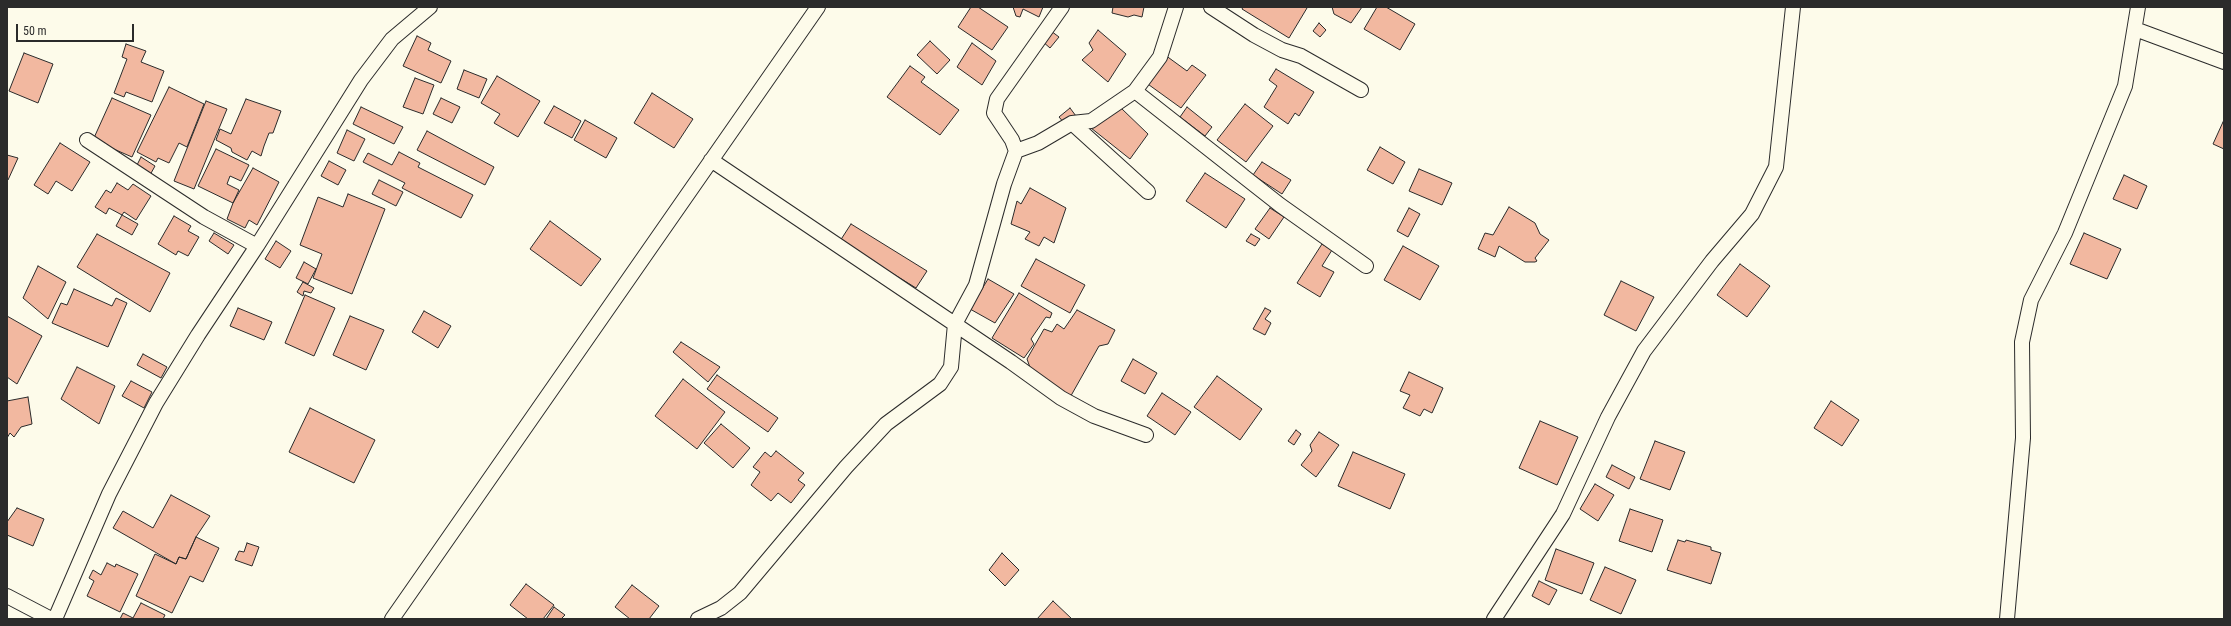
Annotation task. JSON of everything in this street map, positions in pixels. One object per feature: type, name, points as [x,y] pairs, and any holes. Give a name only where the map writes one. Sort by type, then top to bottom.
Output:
[{"type":"street","points":[[55,619],[109,494],[156,403],[372,63],[392,39],[430,7]]},
{"type":"street","points":[[392,619],[818,7]]},
{"type":"street","points":[[698,619],[722,608],[740,592],[846,467],[881,429],[940,384],[951,367],[955,324],[976,285],[1004,184],[1016,151],[1012,140],[994,113],[997,100],[1062,7]]},
{"type":"street","points":[[1016,151],[1038,143],[1072,123],[1091,121],[1135,91],[1160,57],[1176,7]]},
{"type":"street","points":[[1211,7],[1254,35],[1282,50],[1301,56],[1361,90]]},
{"type":"street","points":[[1498,618],[1563,514],[1608,417],[1644,351],[1712,261],[1752,214],[1776,167],[1792,7]]},
{"type":"street","points":[[2007,619],[2023,438],[2022,342],[2031,300],[2065,233],[2125,86],[2138,7]]},
{"type":"street","points":[[2135,29],[2224,62]]},
{"type":"street","points":[[1135,91],[1280,205],[1366,266]]},
{"type":"street","points":[[1072,123],[1148,192]]},
{"type":"street","points":[[87,140],[204,217],[257,246]]},
{"type":"street","points":[[711,160],[955,324],[1061,398],[1094,416],[1146,435]]},
{"type":"street","points":[[7,596],[51,619]]},
{"type":"building","points":[[971,7],[978,7],[1008,27],[992,50],[958,27]]},
{"type":"building","points":[[1013,7],[1043,7],[1039,17],[1023,9],[1020,17],[1016,16]]},
{"type":"building","points":[[1113,7],[1144,7],[1142,17],[1134,15],[1128,17],[1112,13]]},
{"type":"building","points":[[1243,7],[1307,8],[1289,38],[1242,9]]},
{"type":"building","points":[[1332,7],[1362,7],[1351,23],[1334,14]]},
{"type":"building","points":[[1377,7],[1386,7],[1415,24],[1400,50],[1364,29]]},
{"type":"building","points":[[1319,23],[1326,30],[1320,37],[1313,31]]},
{"type":"building","points":[[1098,30],[1126,54],[1108,82],[1082,60],[1093,50],[1089,43]]},
{"type":"building","points":[[1051,31],[1059,37],[1050,48],[1042,41]]},
{"type":"building","points":[[417,36],[431,43],[428,50],[451,61],[441,83],[403,66]]},
{"type":"building","points":[[930,41],[950,60],[937,74],[917,55]]},
{"type":"building","points":[[972,43],[996,61],[982,85],[957,67]]},
{"type":"building","points":[[126,44],[146,51],[141,62],[164,71],[152,102],[126,92],[124,97],[114,93],[127,59],[122,57]]},
{"type":"building","points":[[24,53],[53,64],[38,103],[9,91]]},
{"type":"building","points":[[1165,55],[1187,71],[1192,65],[1206,75],[1181,108],[1145,82]]},
{"type":"building","points":[[910,66],[925,77],[921,82],[959,110],[940,135],[887,97]]},
{"type":"building","points":[[1276,69],[1314,92],[1299,116],[1295,113],[1288,124],[1264,107],[1277,86],[1269,80]]},
{"type":"building","points":[[464,70],[487,79],[479,98],[457,89]]},
{"type":"building","points":[[497,76],[540,101],[518,137],[494,123],[500,114],[481,103]]},
{"type":"building","points":[[415,78],[434,85],[423,114],[403,107]]},
{"type":"building","points":[[169,87],[204,104],[187,147],[179,143],[169,163],[158,158],[156,162],[137,152]]},
{"type":"building","points":[[652,93],[693,119],[674,148],[634,123]]},
{"type":"building","points":[[112,98],[151,115],[132,157],[93,140]]},
{"type":"building","points":[[441,98],[460,107],[452,123],[433,114]]},
{"type":"building","points":[[246,99],[281,111],[273,133],[269,133],[261,156],[252,151],[247,160],[232,152],[231,148],[216,140],[220,129],[231,134]]},
{"type":"building","points":[[206,101],[227,109],[194,189],[174,181]]},
{"type":"building","points":[[1245,104],[1273,126],[1246,162],[1217,140]]},
{"type":"building","points":[[554,106],[581,121],[572,138],[544,123]]},
{"type":"building","points":[[361,107],[403,127],[394,144],[353,124]]},
{"type":"building","points":[[1187,107],[1212,127],[1205,136],[1180,117]]},
{"type":"building","points":[[1070,108],[1076,116],[1065,124],[1059,117]]},
{"type":"building","points":[[1110,108],[1116,113],[1121,108],[1148,134],[1130,159],[1091,128]]},
{"type":"building","points":[[585,120],[617,138],[606,158],[574,140]]},
{"type":"building","points":[[2224,122],[2224,149],[2213,144]]},
{"type":"building","points":[[347,130],[365,139],[354,161],[337,153]]},
{"type":"building","points":[[427,131],[494,167],[485,185],[417,150]]},
{"type":"building","points":[[60,143],[90,162],[72,191],[56,181],[48,194],[34,185]]},
{"type":"building","points":[[1380,147],[1405,162],[1393,184],[1367,170]]},
{"type":"building","points":[[216,149],[249,165],[241,181],[230,176],[227,184],[239,190],[233,203],[198,186]]},
{"type":"building","points":[[399,152],[420,163],[418,167],[473,195],[461,218],[402,188],[405,183],[363,162],[368,153],[392,165]]},
{"type":"building","points":[[7,155],[18,158],[8,180],[7,179]]},
{"type":"building","points":[[141,157],[155,166],[150,175],[136,167]]},
{"type":"building","points":[[329,161],[346,170],[338,185],[321,176]]},
{"type":"building","points":[[1262,162],[1291,180],[1282,194],[1253,175]]},
{"type":"building","points":[[253,168],[279,182],[257,225],[249,220],[245,228],[227,219],[233,203]]},
{"type":"building","points":[[1419,169],[1452,183],[1442,205],[1409,191]]},
{"type":"building","points":[[1205,173],[1245,199],[1226,228],[1186,201]]},
{"type":"building","points":[[2124,175],[2147,186],[2137,209],[2113,199]]},
{"type":"building","points":[[379,180],[403,192],[396,206],[372,194]]},
{"type":"building","points":[[117,183],[128,190],[133,184],[151,196],[136,220],[124,212],[122,215],[109,208],[106,214],[95,207],[106,190],[111,193]]},
{"type":"building","points":[[1030,188],[1066,208],[1054,243],[1044,237],[1039,246],[1025,239],[1030,232],[1011,224],[1017,201],[1021,204]]},
{"type":"building","points":[[348,194],[385,209],[352,294],[313,278],[322,254],[300,245],[318,197],[343,207]]},
{"type":"building","points":[[1509,207],[1535,223],[1540,234],[1549,240],[1535,258],[1537,261],[1535,262],[1525,262],[1499,246],[1495,257],[1478,249],[1485,233],[1493,235]]},
{"type":"building","points":[[1270,208],[1284,217],[1269,239],[1255,229]]},
{"type":"building","points":[[1409,208],[1420,214],[1408,237],[1397,231]]},
{"type":"building","points":[[122,215],[138,224],[132,235],[116,226]]},
{"type":"building","points":[[174,216],[191,226],[188,231],[199,237],[188,256],[178,251],[176,255],[158,244]]},
{"type":"building","points":[[550,221],[601,259],[581,286],[530,249]]},
{"type":"building","points":[[851,224],[927,271],[916,288],[840,241]]},
{"type":"building","points":[[214,233],[234,245],[228,254],[209,241]]},
{"type":"building","points":[[2084,233],[2121,249],[2107,279],[2070,264]]},
{"type":"building","points":[[97,234],[170,273],[150,312],[77,267]]},
{"type":"building","points":[[1251,234],[1260,239],[1255,246],[1246,241]]},
{"type":"building","points":[[276,241],[291,251],[280,268],[265,259]]},
{"type":"building","points":[[1322,244],[1332,250],[1322,266],[1334,272],[1320,297],[1297,283]]},
{"type":"building","points":[[1403,246],[1439,266],[1420,300],[1384,280]]},
{"type":"building","points":[[1036,259],[1085,285],[1070,313],[1021,286]]},
{"type":"building","points":[[304,262],[316,269],[308,284],[296,278]]},
{"type":"building","points":[[1740,264],[1770,286],[1747,317],[1717,295]]},
{"type":"building","points":[[38,266],[66,282],[48,319],[23,298]]},
{"type":"building","points":[[988,279],[1014,294],[995,323],[970,309]]},
{"type":"building","points":[[1621,281],[1654,297],[1636,331],[1604,315]]},
{"type":"building","points":[[303,282],[314,288],[311,293],[304,291],[303,296],[297,292]]},
{"type":"building","points":[[74,289],[112,306],[116,298],[127,303],[108,347],[52,323],[61,303],[67,305]]},
{"type":"building","points":[[1019,293],[1052,313],[1050,318],[1046,317],[1031,339],[1034,344],[1024,358],[992,338]]},
{"type":"building","points":[[305,295],[335,308],[314,356],[285,343]]},
{"type":"building","points":[[238,308],[272,322],[264,340],[230,326]]},
{"type":"building","points":[[1265,308],[1271,311],[1265,319],[1271,323],[1265,335],[1253,329]]},
{"type":"building","points":[[1077,310],[1115,330],[1108,344],[1099,346],[1068,401],[1033,376],[1027,359],[1044,329],[1052,332],[1057,324],[1064,329]]},
{"type":"building","points":[[424,311],[451,326],[438,348],[412,332]]},
{"type":"building","points":[[7,316],[42,336],[17,384],[7,377]]},
{"type":"building","points":[[350,316],[384,330],[366,370],[333,355]]},
{"type":"building","points":[[681,342],[720,367],[708,382],[673,352]]},
{"type":"building","points":[[143,354],[167,367],[161,378],[137,365]]},
{"type":"building","points":[[1133,359],[1157,373],[1145,394],[1121,381]]},
{"type":"building","points":[[77,367],[115,386],[99,424],[61,399]]},
{"type":"building","points":[[1409,372],[1443,388],[1432,413],[1424,409],[1420,416],[1403,408],[1410,395],[1400,391]]},
{"type":"building","points":[[717,375],[778,418],[768,432],[707,389]]},
{"type":"building","points":[[1217,376],[1262,409],[1240,440],[1194,407]]},
{"type":"building","points":[[683,379],[725,412],[697,449],[655,416]]},
{"type":"building","points":[[131,381],[152,392],[144,408],[122,396]]},
{"type":"building","points":[[1162,393],[1191,412],[1175,435],[1147,416]]},
{"type":"building","points":[[28,397],[32,424],[21,427],[14,437],[10,433],[7,438],[7,401]]},
{"type":"building","points":[[1831,401],[1859,420],[1842,446],[1814,428]]},
{"type":"building","points":[[310,408],[375,440],[354,483],[289,452]]},
{"type":"building","points":[[1540,421],[1578,437],[1557,485],[1519,468]]},
{"type":"building","points":[[721,424],[750,448],[733,468],[704,443]]},
{"type":"building","points":[[1296,430],[1301,434],[1294,445],[1288,441]]},
{"type":"building","points":[[1319,432],[1339,445],[1316,477],[1301,465],[1312,451],[1310,445]]},
{"type":"building","points":[[1655,441],[1685,452],[1670,490],[1640,479]]},
{"type":"building","points":[[776,451],[804,473],[798,480],[805,485],[791,503],[778,493],[771,501],[751,485],[760,472],[753,467],[765,452],[771,457]]},
{"type":"building","points":[[1353,452],[1405,474],[1390,509],[1338,486]]},
{"type":"building","points":[[1612,465],[1635,477],[1629,489],[1606,477]]},
{"type":"building","points":[[1595,484],[1614,495],[1598,521],[1580,509]]},
{"type":"building","points":[[171,495],[210,516],[196,537],[186,559],[179,557],[176,564],[113,528],[123,511],[153,528]]},
{"type":"building","points":[[17,508],[44,519],[33,546],[7,535],[7,522]]},
{"type":"building","points":[[1630,509],[1663,520],[1652,552],[1619,541]]},
{"type":"building","points":[[196,537],[219,548],[203,582],[190,576],[172,613],[136,596],[155,554],[176,564],[179,557],[186,559]]},
{"type":"building","points":[[1678,540],[1685,542],[1686,540],[1711,547],[1711,550],[1721,553],[1711,584],[1667,570]]},
{"type":"building","points":[[247,543],[259,547],[252,566],[235,560],[239,551],[244,552]]},
{"type":"building","points":[[1556,549],[1594,563],[1582,594],[1545,580]]},
{"type":"building","points":[[1002,553],[1019,570],[1005,586],[989,570]]},
{"type":"building","points":[[107,563],[115,567],[116,564],[138,574],[120,612],[87,596],[94,581],[89,578],[93,570],[101,575]]},
{"type":"building","points":[[1605,567],[1636,580],[1621,614],[1590,600]]},
{"type":"building","points":[[1539,581],[1557,590],[1549,605],[1532,596]]},
{"type":"building","points":[[526,584],[554,605],[543,619],[528,619],[510,605]]},
{"type":"building","points":[[632,585],[659,606],[649,619],[630,619],[615,607]]},
{"type":"building","points":[[1053,601],[1072,619],[1037,619]]},
{"type":"building","points":[[141,603],[165,615],[163,619],[120,619],[123,613],[133,618]]},
{"type":"building","points":[[554,607],[565,615],[561,619],[546,619]]}]
